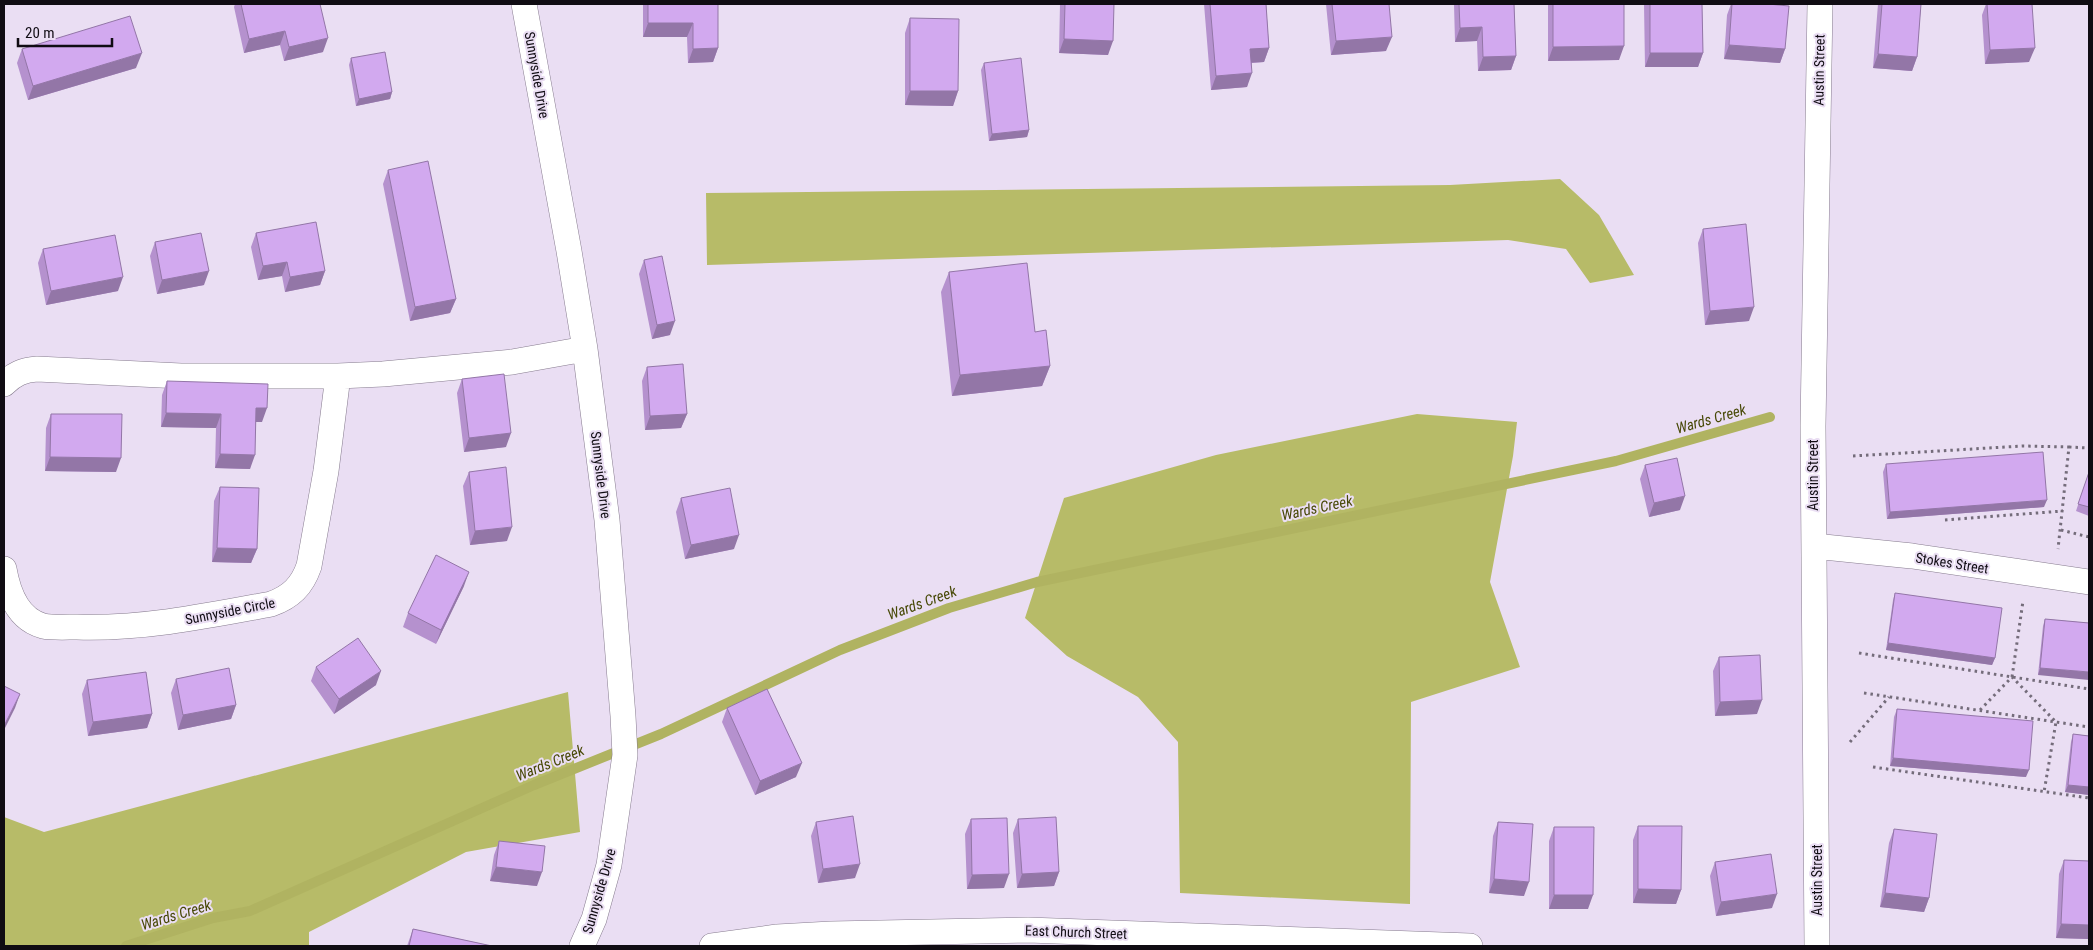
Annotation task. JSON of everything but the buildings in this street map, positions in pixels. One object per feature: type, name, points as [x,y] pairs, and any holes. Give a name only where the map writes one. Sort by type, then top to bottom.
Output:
[{"type":"street","name":"Sunnyside Drive","points":[[524,4],[585,349],[607,520],[623,716],[625,754],[609,865],[594,919],[582,946]]},
{"type":"street","name":"Austin Street","points":[[1817,946],[1813,426],[1820,4]]},
{"type":"street","points":[[4,384],[12,376],[24,370],[37,369],[181,376],[338,376],[383,374],[512,362],[585,349]]},
{"type":"street","name":"Sunnyside Circle","points":[[4,569],[11,597],[19,609],[30,619],[43,626],[90,627],[184,620],[271,604],[285,599],[305,579],[309,566],[326,471],[338,376]]},
{"type":"street","name":"Stokes Street","points":[[1814,546],[1912,556],[2089,582]]},
{"type":"street","name":"East Church Street","points":[[712,946],[831,934],[1028,930],[1470,946]]},
{"type":"path","points":[[1853,456],[2022,446],[2089,448]]},
{"type":"path","points":[[2055,577],[2070,447]]},
{"type":"path","points":[[1945,520],[2063,510]]},
{"type":"path","points":[[2061,530],[2089,537]]},
{"type":"path","points":[[1980,711],[2012,677],[2027,574]]},
{"type":"path","points":[[1859,653],[2089,689]]},
{"type":"path","points":[[2012,677],[2056,722]]},
{"type":"path","points":[[1864,693],[2089,728]]},
{"type":"path","points":[[1850,742],[1890,697]]},
{"type":"path","points":[[2044,792],[2056,722]]},
{"type":"path","points":[[1873,768],[2089,798]]},
{"type":"green space","points":[[1560,179],[1599,215],[1634,275],[1590,283],[1566,249],[1508,240],[707,265],[706,193],[1450,185]]},
{"type":"green space","points":[[1417,414],[1517,422],[1513,456],[1490,582],[1520,667],[1411,702],[1410,904],[1180,893],[1178,742],[1138,697],[1067,656],[1025,618],[1064,498],[1216,455]]},
{"type":"green space","points":[[568,692],[580,832],[466,852],[309,932],[309,946],[4,946],[4,817],[44,832]]},
{"type":"waterway","name":"Wards Creek","points":[[126,946],[213,918],[250,911],[534,785],[661,734],[840,650],[949,608],[1037,582],[1616,461],[1770,417]]}]
